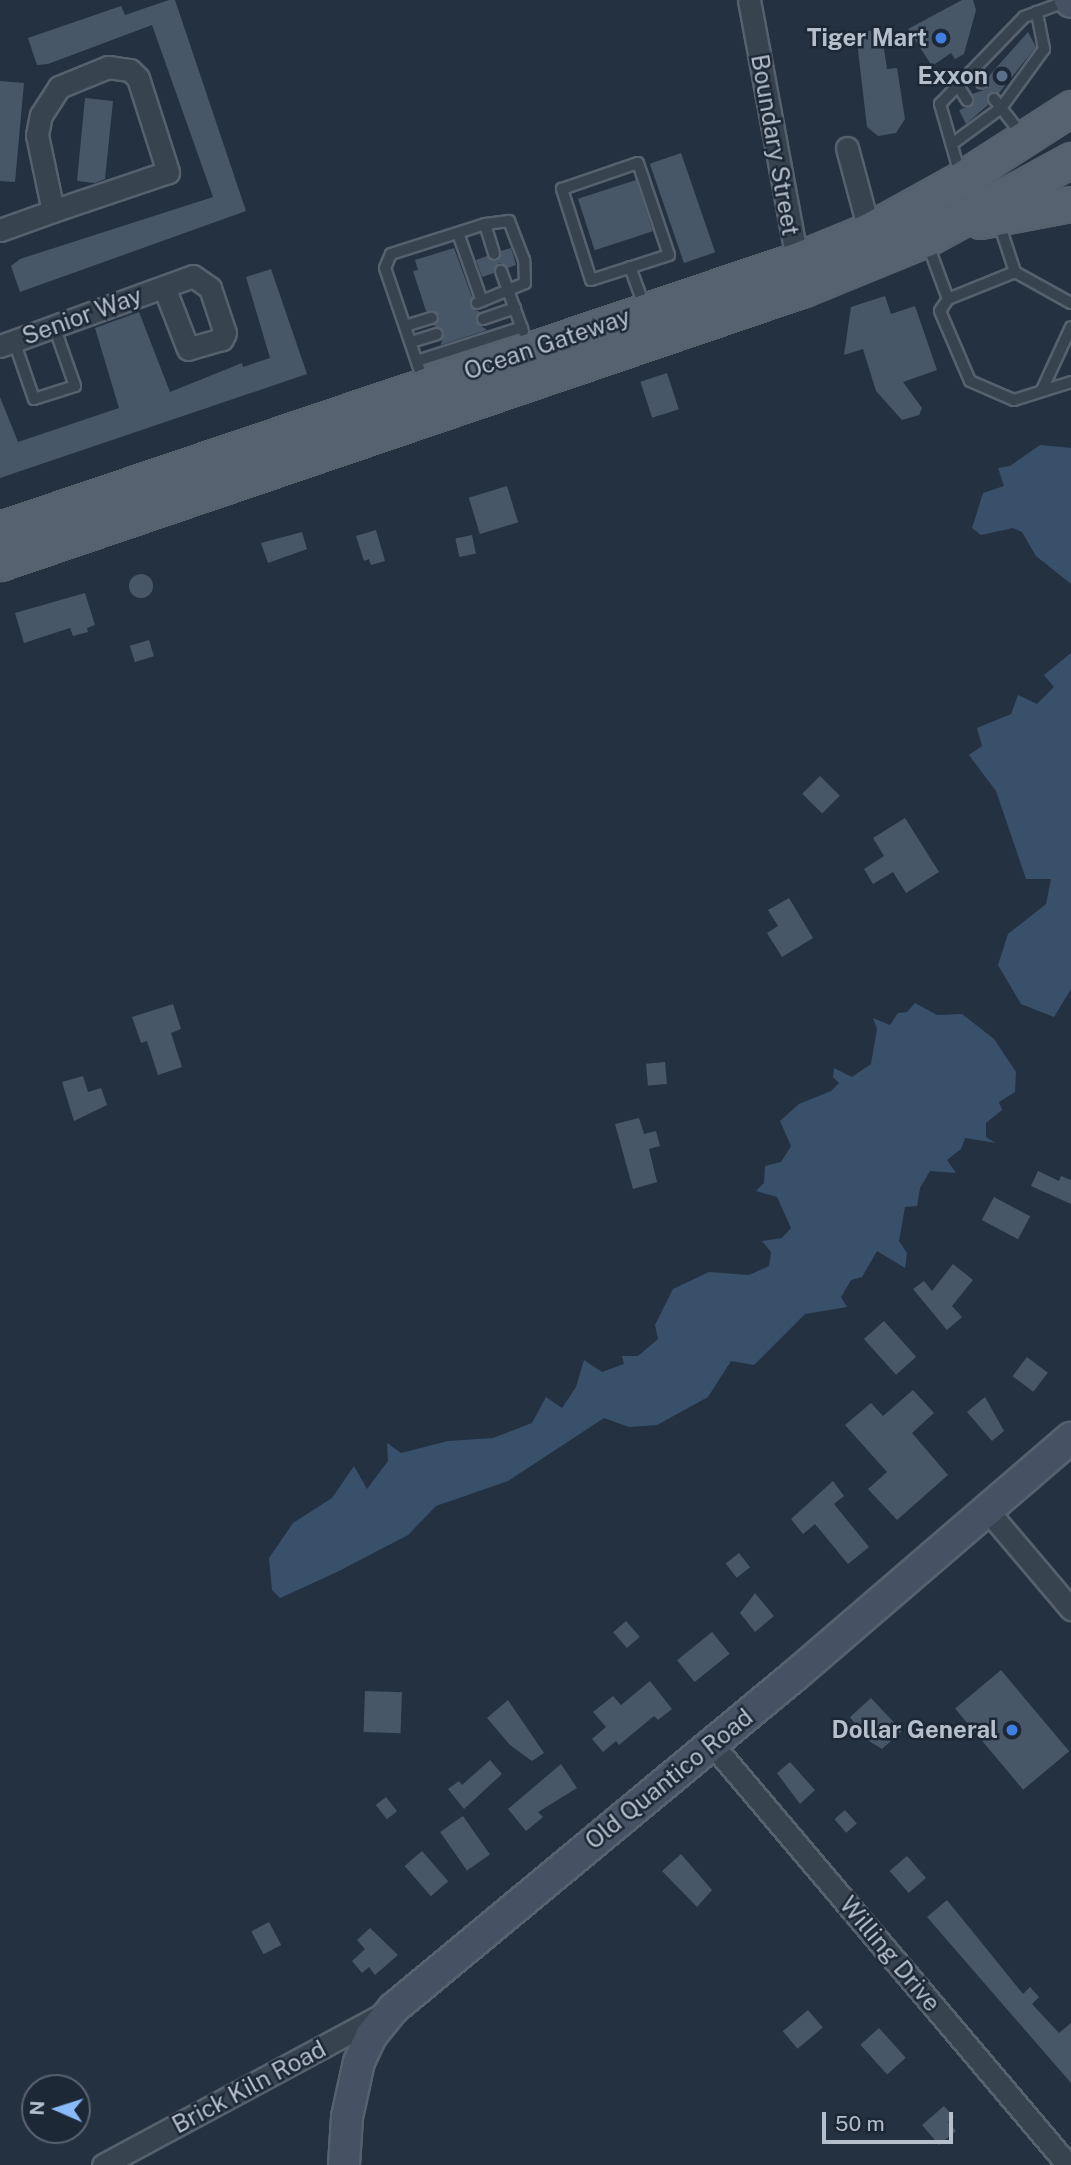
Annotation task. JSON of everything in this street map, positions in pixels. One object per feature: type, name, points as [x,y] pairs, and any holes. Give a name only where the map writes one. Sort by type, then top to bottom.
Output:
[{"type":"main road","name":"Ocean Gateway","points":[[0,529],[421,373],[526,338],[800,275],[869,230],[961,179],[1071,108]]},
{"type":"main road","name":"Ocean Gateway","points":[[0,562],[800,275],[935,234],[1071,160]]},
{"type":"main road","points":[[935,234],[997,217],[1071,204]]},
{"type":"street","name":"Boundary Street","points":[[749,0],[800,275]]},
{"type":"street","points":[[0,230],[168,172],[138,78],[130,70],[108,67],[72,78],[49,99],[37,135],[53,211]]},
{"type":"street","points":[[847,148],[869,230]]},
{"type":"street","name":"Senior Way","points":[[7,343],[164,287]]},
{"type":"street","name":"Old Quantico Road","points":[[344,2165],[347,2117],[359,2062],[371,2036],[394,2008],[712,1744],[1071,1438]]},
{"type":"street","points":[[987,1510],[1071,1609]]},
{"type":"street","name":"Willing Drive","points":[[712,1744],[1068,2165]]},
{"type":"street","name":"Brick Kiln Road","points":[[103,2165],[394,2008]]},
{"type":"lane","points":[[961,179],[940,104],[1024,17],[1070,1]]},
{"type":"lane","points":[[952,144],[980,120],[1001,108],[1010,88],[1044,49],[1037,12]]},
{"type":"lane","points":[[1001,42],[1010,53]]},
{"type":"lane","points":[[987,57],[996,68]]},
{"type":"lane","points":[[974,71],[982,83]]},
{"type":"lane","points":[[958,86],[967,100]]},
{"type":"lane","points":[[994,99],[1025,138]]},
{"type":"lane","points":[[638,163],[669,255],[630,268],[591,280],[562,189],[638,163]]},
{"type":"lane","points":[[997,217],[1015,272],[1071,303]]},
{"type":"lane","points":[[421,373],[385,268],[391,254],[485,224],[509,221],[514,228],[524,260],[525,282],[480,302],[458,233]]},
{"type":"lane","points":[[485,224],[494,254]]},
{"type":"lane","points":[[935,234],[948,299]]},
{"type":"lane","points":[[630,268],[646,311]]},
{"type":"lane","points":[[501,271],[526,338]]},
{"type":"lane","points":[[1015,272],[948,299],[940,311],[970,381],[1014,400],[1070,383]]},
{"type":"lane","points":[[483,319],[515,308]]},
{"type":"lane","points":[[405,326],[432,318]]},
{"type":"lane","points":[[7,343],[34,399],[75,386],[54,326]]},
{"type":"lane","points":[[1042,390],[1071,327]]},
{"type":"lane","points":[[411,342],[437,334]]},
{"type":"water","points":[[1040,445],[1071,448],[1071,584],[1036,556],[1022,532],[1013,528],[981,535],[972,528],[983,493],[1004,486],[998,468],[1010,466]]},
{"type":"water","points":[[1071,653],[1071,989],[1054,1017],[1021,1004],[998,965],[1008,934],[1046,904],[1051,879],[1026,879],[996,791],[969,755],[982,746],[977,728],[1011,714],[1018,695],[1037,704],[1054,687],[1044,675]]},
{"type":"water","points":[[915,1003],[937,1015],[962,1014],[994,1039],[1016,1072],[1015,1092],[999,1102],[1002,1110],[986,1123],[986,1137],[996,1143],[965,1138],[961,1149],[947,1160],[956,1173],[930,1171],[920,1188],[917,1206],[905,1207],[899,1241],[907,1253],[905,1268],[877,1251],[862,1277],[851,1280],[841,1297],[847,1307],[805,1314],[754,1365],[731,1361],[708,1397],[657,1425],[629,1427],[604,1418],[508,1481],[436,1506],[408,1535],[337,1572],[280,1598],[272,1590],[269,1558],[293,1523],[332,1498],[354,1466],[367,1489],[388,1461],[387,1443],[401,1453],[448,1441],[493,1438],[532,1423],[546,1397],[562,1408],[576,1387],[584,1360],[602,1372],[624,1364],[622,1356],[638,1356],[658,1339],[655,1325],[673,1289],[709,1272],[749,1275],[769,1266],[771,1252],[762,1241],[782,1238],[791,1228],[777,1197],[756,1191],[764,1183],[765,1166],[781,1162],[791,1146],[780,1121],[799,1104],[831,1091],[839,1083],[833,1077],[834,1068],[852,1077],[871,1064],[877,1029],[873,1018],[890,1025],[898,1013],[907,1012]]},
{"type":"building","points":[[175,0],[246,211],[20,292],[11,266],[20,259],[213,197],[152,25],[48,64],[37,65],[28,38],[121,6],[125,15]]},
{"type":"building","name":"Tiger Mart","points":[[962,0],[973,0],[976,10],[964,54],[955,59],[951,53],[932,66],[908,29]]},
{"type":"building","points":[[881,29],[887,69],[897,68],[905,119],[896,133],[878,136],[867,127],[856,33]]},
{"type":"building","name":"Exxon","points":[[1028,32],[1036,47],[999,93],[989,93],[988,105],[966,124],[959,110],[974,104],[972,94],[987,89],[988,77]]},
{"type":"building","points":[[0,81],[24,83],[15,182],[0,181]]},
{"type":"building","points":[[85,98],[113,101],[105,179],[95,183],[77,181]]},
{"type":"building","points":[[681,153],[715,252],[684,263],[650,164]]},
{"type":"building","points":[[636,180],[653,231],[595,250],[578,199]]},
{"type":"building","points":[[454,248],[472,297],[470,307],[480,312],[476,322],[487,330],[441,345],[444,331],[434,326],[439,315],[426,311],[413,271],[418,270],[415,260]]},
{"type":"building","points":[[511,248],[516,265],[508,268],[499,263],[494,273],[482,277],[476,260],[487,256],[497,261],[501,251]]},
{"type":"building","points":[[271,269],[307,374],[0,478],[0,397],[18,442],[119,408],[95,328],[139,312],[170,392],[242,363],[243,367],[270,358],[246,277]]},
{"type":"building","points":[[885,296],[891,314],[915,306],[937,370],[903,382],[922,408],[919,415],[902,420],[876,391],[863,349],[844,355],[851,307]]},
{"type":"building","points":[[667,373],[679,409],[652,418],[640,382]]},
{"type":"building","points":[[507,486],[518,522],[480,534],[469,498]]},
{"type":"building","points":[[376,530],[385,561],[371,565],[369,559],[364,561],[356,536]]},
{"type":"building","points":[[302,532],[307,549],[268,563],[261,543]]},
{"type":"building","points":[[472,535],[476,554],[459,557],[455,539]]},
{"type":"building","points":[[136,574],[146,574],[153,581],[153,591],[146,598],[136,598],[129,591],[129,581]]},
{"type":"building","points":[[85,593],[95,625],[87,628],[88,632],[73,636],[70,628],[24,643],[15,613]]},
{"type":"building","points":[[149,640],[154,656],[135,662],[130,646]]},
{"type":"building","points":[[820,776],[840,796],[822,813],[802,794]]},
{"type":"building","points":[[905,818],[939,872],[906,893],[893,872],[873,884],[864,869],[884,856],[873,838]]},
{"type":"building","points":[[789,898],[813,938],[782,957],[767,933],[778,926],[768,910]]},
{"type":"building","points":[[173,1004],[181,1029],[171,1033],[182,1067],[158,1075],[147,1041],[141,1043],[132,1017]]},
{"type":"building","points":[[665,1062],[667,1084],[648,1086],[646,1064]]},
{"type":"building","points":[[83,1076],[88,1092],[101,1088],[107,1105],[74,1121],[62,1082]]},
{"type":"building","points":[[639,1118],[644,1134],[656,1131],[660,1146],[649,1149],[657,1182],[633,1189],[615,1124]]},
{"type":"building","points":[[1038,1171],[1059,1181],[1061,1176],[1071,1180],[1071,1204],[1031,1186]]},
{"type":"building","points":[[994,1197],[1030,1216],[1018,1239],[982,1220]]},
{"type":"building","points":[[953,1264],[973,1280],[952,1306],[962,1317],[947,1330],[913,1289],[924,1281],[932,1291]]},
{"type":"building","points":[[884,1321],[916,1357],[896,1375],[864,1339]]},
{"type":"building","points":[[1027,1357],[1048,1373],[1033,1392],[1013,1376]]},
{"type":"building","points":[[913,1390],[934,1413],[912,1433],[948,1475],[897,1520],[868,1489],[887,1472],[845,1425],[871,1403],[883,1416]]},
{"type":"building","points":[[985,1397],[1004,1431],[992,1441],[967,1412]]},
{"type":"building","points":[[833,1481],[844,1496],[834,1504],[869,1547],[848,1564],[815,1524],[803,1534],[791,1519]]},
{"type":"building","points":[[739,1553],[750,1567],[737,1578],[726,1563]]},
{"type":"building","points":[[755,1593],[774,1616],[755,1632],[740,1613]]},
{"type":"building","points":[[626,1621],[640,1637],[627,1648],[613,1632]]},
{"type":"building","points":[[712,1632],[730,1654],[695,1682],[677,1660]]},
{"type":"building","name":"Dollar General","points":[[1001,1670],[1069,1751],[1023,1790],[955,1709]]},
{"type":"building","points":[[650,1681],[672,1709],[658,1720],[654,1716],[619,1745],[616,1741],[603,1752],[592,1739],[606,1727],[593,1712],[613,1696],[621,1705]]},
{"type":"building","points":[[365,1691],[402,1692],[401,1733],[364,1732]]},
{"type":"building","points":[[871,1698],[902,1731],[882,1749],[866,1739],[850,1717]]},
{"type":"building","points":[[508,1700],[544,1753],[532,1761],[510,1745],[487,1718]]},
{"type":"building","points":[[490,1760],[502,1774],[464,1809],[448,1789],[459,1781],[462,1785]]},
{"type":"building","points":[[790,1762],[815,1790],[800,1804],[777,1773]]},
{"type":"building","points":[[561,1764],[577,1788],[538,1812],[543,1817],[526,1831],[508,1809]]},
{"type":"building","points":[[386,1797],[397,1811],[387,1819],[376,1805]]},
{"type":"building","points":[[845,1810],[857,1824],[846,1833],[834,1819]]},
{"type":"building","points":[[463,1816],[490,1855],[467,1871],[440,1832]]},
{"type":"building","points":[[422,1851],[448,1881],[431,1896],[405,1866]]},
{"type":"building","points":[[681,1854],[712,1890],[697,1907],[662,1871]]},
{"type":"building","points":[[907,1856],[926,1878],[909,1893],[890,1871]]},
{"type":"building","points":[[947,1900],[1023,1994],[1030,1987],[1039,1997],[1032,2004],[1059,2033],[1071,2023],[1071,2083],[927,1917]]},
{"type":"building","points":[[269,1922],[281,1945],[264,1954],[251,1931]]},
{"type":"building","points":[[370,1928],[398,1955],[375,1975],[369,1967],[362,1973],[352,1961],[365,1949],[357,1940]]},
{"type":"building","points":[[808,2010],[823,2028],[798,2049],[783,2031]]},
{"type":"building","points":[[879,2028],[906,2058],[887,2074],[860,2045]]},
{"type":"building","points":[[944,2106],[954,2117],[948,2122],[956,2131],[939,2145],[922,2125]]},
{"type":"place","name":"Tiger Mart","points":[[941,38]]},
{"type":"place","name":"Exxon","points":[[1002,76]]},
{"type":"place","name":"Dollar General","points":[[1012,1730]]}]
